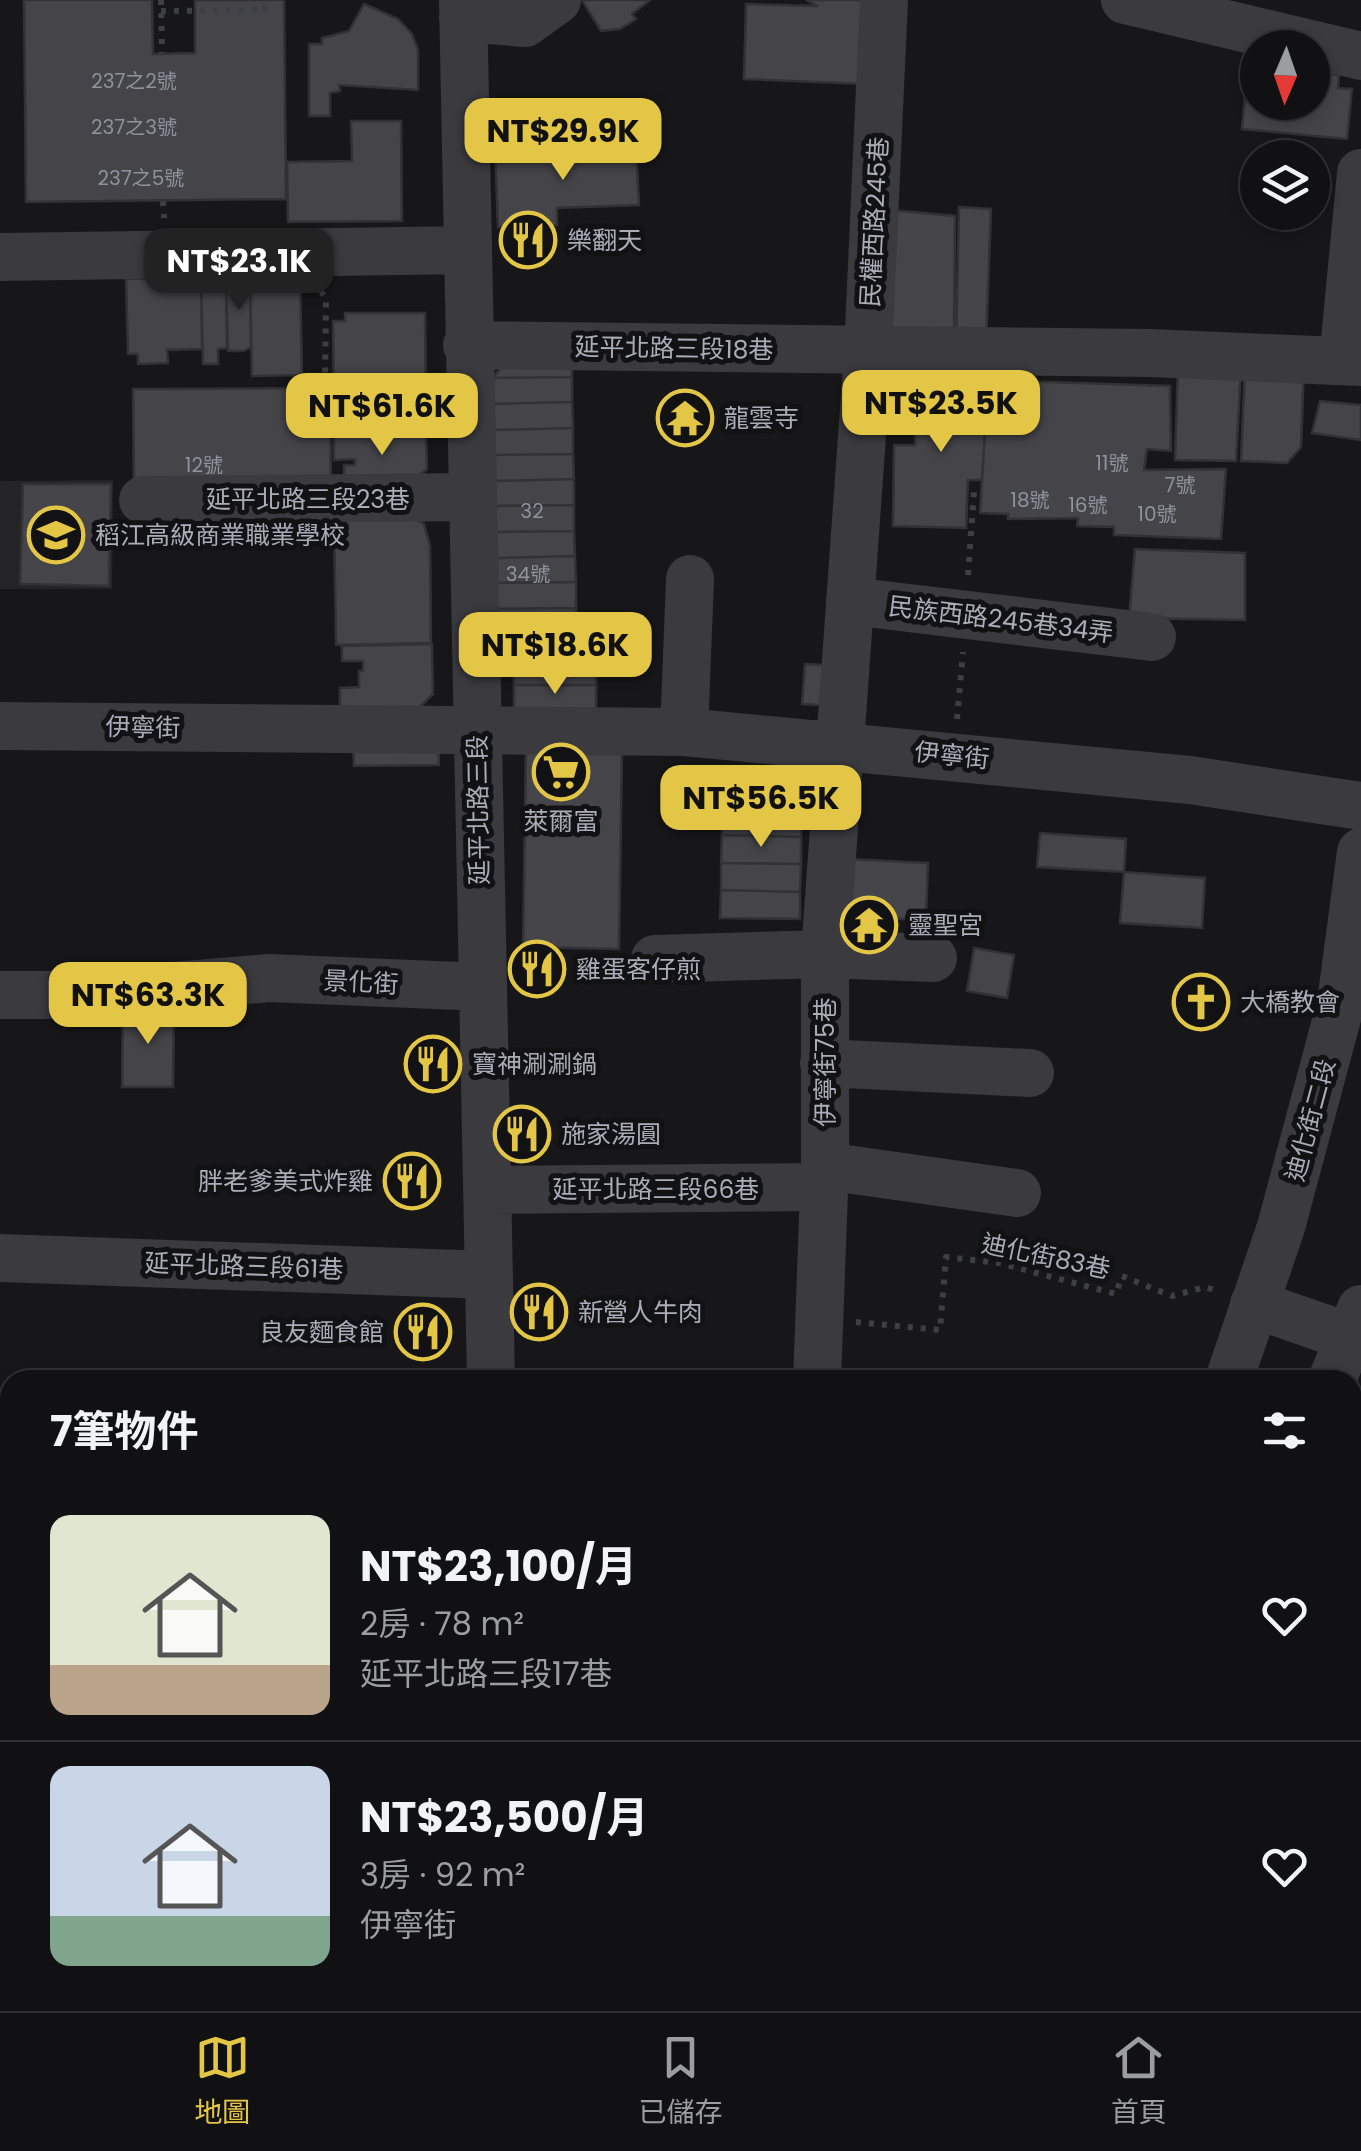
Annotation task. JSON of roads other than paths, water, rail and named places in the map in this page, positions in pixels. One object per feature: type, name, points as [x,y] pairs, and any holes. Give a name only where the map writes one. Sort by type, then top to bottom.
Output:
[{"type":"street","points":[[463,9],[525,23],[557,0]]},
{"type":"street","name":"民權西路245巷","points":[[840,744],[868,352],[884,0]]},
{"type":"street","points":[[1125,0],[1361,56]]},
{"type":"street","points":[[1250,0],[1361,26]]},
{"type":"street","name":"延平北路三段","points":[[463,9],[491,1370]]},
{"type":"street","points":[[1352,362],[1361,174]]},
{"type":"street","points":[[0,256],[466,250]]},
{"type":"street","name":"延平北路三段18巷","points":[[468,345],[1150,353],[1352,362]]},
{"type":"street","name":"延平北路三段23巷","points":[[143,500],[472,497]]},
{"type":"street","points":[[684,732],[690,579]]},
{"type":"street","name":"民族西路245巷34弄","points":[[850,602],[1152,637]]},
{"type":"street","name":"伊寧街","points":[[0,726],[684,732],[1190,780],[1361,806]]},
{"type":"street","name":"伊寧街75巷","points":[[817,1370],[825,1176],[825,954],[840,744]]},
{"type":"street","name":"迪化街二段","points":[[1231,1370],[1281,1227],[1341,1003],[1361,852]]},
{"type":"street","points":[[655,959],[825,954],[933,958]]},
{"type":"street","name":"景化街","points":[[0,995],[270,978],[482,988]]},
{"type":"street","points":[[824,1063],[1030,1073]]},
{"type":"street","name":"延平北路三段66巷","points":[[487,1190],[825,1176],[1017,1192]]},
{"type":"street","name":"延平北路三段61巷","points":[[0,1258],[489,1275]]},
{"type":"street","points":[[1254,1304],[1347,1342]]},
{"type":"place","name":"樂翻天","points":[[528,240]]},
{"type":"place","name":"龍雲寺","points":[[685,418]]},
{"type":"place","name":"稻江高級商業職業學校","points":[[56,535]]},
{"type":"place","name":"萊爾富","points":[[561,772]]},
{"type":"place","name":"靈聖宮","points":[[869,925]]},
{"type":"place","name":"雞蛋客仔煎","points":[[537,969]]},
{"type":"place","name":"大橋教會","points":[[1201,1002]]},
{"type":"place","name":"寶神涮涮鍋","points":[[433,1064]]},
{"type":"place","name":"施家湯圓","points":[[522,1134]]},
{"type":"place","name":"胖老爹美式炸雞","points":[[412,1181]]},
{"type":"place","name":"新營人牛肉","points":[[539,1312]]},
{"type":"place","name":"良友麵食館","points":[[423,1332]]}]
